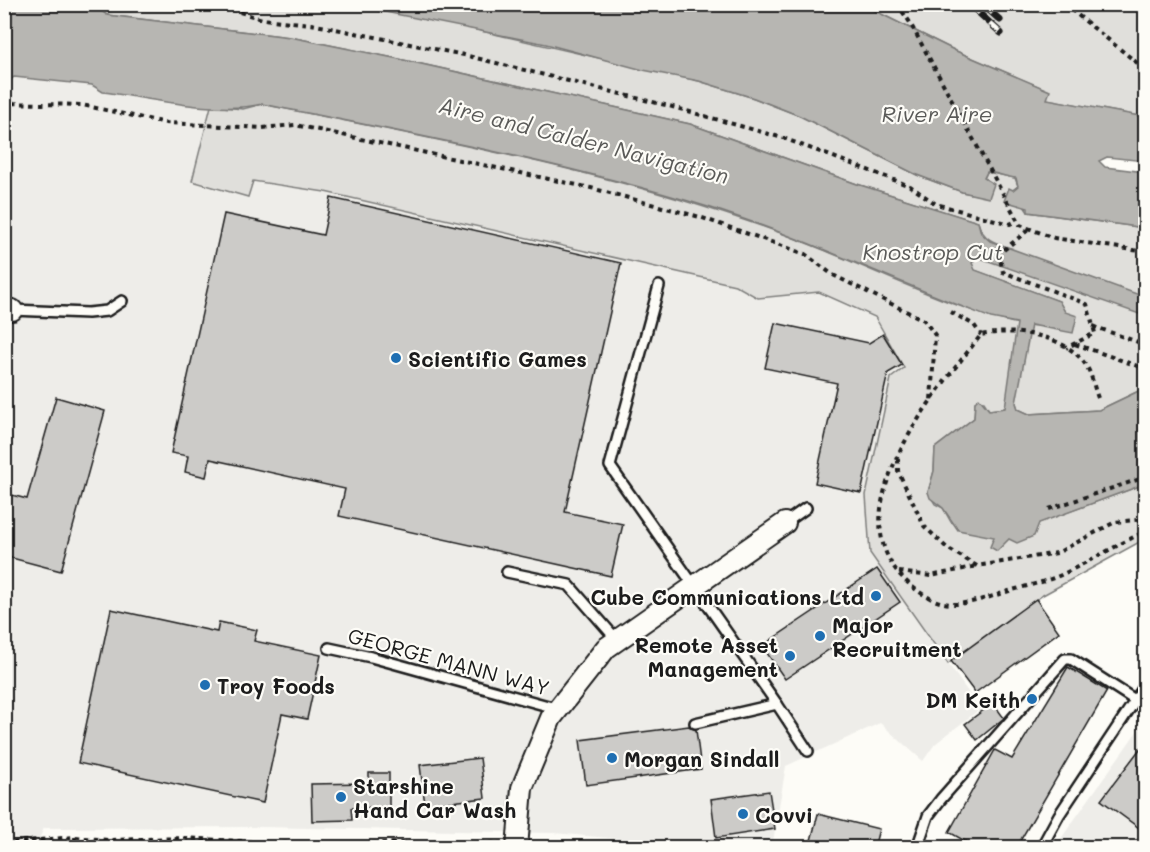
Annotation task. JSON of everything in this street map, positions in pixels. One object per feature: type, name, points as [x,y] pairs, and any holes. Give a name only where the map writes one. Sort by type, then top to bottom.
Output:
[{"type":"street","points":[[517,845],[522,788],[551,717],[606,648],[785,523]]},
{"type":"lane","points":[[659,286],[610,466],[808,751]]},
{"type":"lane","points":[[8,309],[88,314],[107,311],[122,301]]},
{"type":"lane","points":[[785,523],[806,508]]},
{"type":"lane","points":[[507,572],[569,585],[617,640]]},
{"type":"lane","name":"GEORGE MANN WAY","points":[[329,648],[371,657],[559,709]]},
{"type":"lane","points":[[917,848],[928,816],[941,799],[1065,659],[1071,659],[1135,700]]},
{"type":"lane","points":[[1041,848],[1146,684]]},
{"type":"lane","points":[[695,723],[777,704]]},
{"type":"path","points":[[119,4],[148,4]]},
{"type":"path","points":[[214,4],[262,20],[311,24],[464,55],[669,106],[783,138],[899,182],[936,204],[1010,225],[1016,221]]},
{"type":"path","points":[[897,4],[909,21],[1016,221],[1028,230],[1054,238],[1146,252]]},
{"type":"path","points":[[1064,4],[1146,70]]},
{"type":"path","points":[[4,103],[82,105],[166,123],[262,128],[295,125],[591,188],[700,217],[806,254],[833,275],[924,320],[935,335],[932,401]]},
{"type":"path","points":[[1028,230],[999,254],[1003,272],[1087,304],[1095,333],[1065,348]]},
{"type":"path","points":[[951,312],[974,325],[981,335]]},
{"type":"path","points":[[1093,326],[1146,345]]},
{"type":"path","points":[[1098,398],[1088,368],[1078,355],[1036,335],[1011,332],[981,335],[932,401],[898,456],[887,482],[879,520],[880,539],[897,572],[914,590],[930,598],[955,604],[990,597],[1059,576],[1146,531]]},
{"type":"path","points":[[1074,343],[1146,369]]},
{"type":"path","points":[[898,456],[898,471],[924,526],[947,548],[977,566]]},
{"type":"path","points":[[1049,509],[1146,477]]},
{"type":"path","points":[[897,572],[931,576],[1057,553],[1115,522],[1146,519]]},
{"type":"path","points":[[75,837],[75,848]]},
{"type":"path","points":[[4,843],[75,837],[108,840],[185,838],[328,844],[621,848]]},
{"type":"shaded area","points":[[101,4],[350,4],[455,25],[699,81],[754,98],[800,116],[917,175],[962,192],[989,197],[984,179],[987,172],[1015,178],[1018,186],[1013,190],[1028,212],[1145,228],[1145,388],[1099,410],[1029,414],[1018,409],[1017,393],[1008,392],[1005,408],[989,410],[984,402],[975,402],[974,418],[935,448],[934,471],[928,492],[935,504],[943,508],[951,522],[1009,539],[1038,523],[1145,484],[1145,539],[1043,595],[948,664],[870,553],[866,495],[891,378],[904,368],[875,317],[819,292],[758,298],[735,285],[325,192],[253,181],[248,197],[192,181],[211,106],[243,109],[262,104],[474,147],[684,200],[819,248],[932,296],[997,319],[1023,325],[1041,325],[1065,312],[1059,301],[974,270],[972,263],[976,258],[1011,248],[986,237],[978,222],[857,184],[690,124],[290,37],[107,15],[100,10]]},
{"type":"shaded area","points":[[863,5],[1145,5],[1145,117],[1046,99],[1049,91],[956,51]]},
{"type":"shaded area","points":[[14,77],[92,85],[103,92],[219,108],[537,162],[708,207],[816,246],[947,301],[866,495],[870,553],[980,709],[935,744],[923,761],[880,723],[786,766],[772,847],[708,847],[554,833],[260,827],[44,828],[39,839],[5,842],[4,84]]},
{"type":"shaded area","points":[[1145,720],[1145,847],[1055,847]]},
{"type":"water","name":"Knostrop Cut","points":[[5,4],[101,5],[100,10],[107,15],[290,37],[690,124],[857,184],[978,222],[981,233],[990,241],[1145,297],[1145,316],[980,258],[976,258],[972,263],[975,270],[1059,301],[1065,312],[1077,316],[1073,333],[1031,325],[1016,403],[1018,409],[1029,414],[1099,410],[1145,388],[1145,484],[1039,523],[1034,536],[1017,543],[1009,539],[997,551],[990,547],[994,537],[958,530],[943,508],[930,498],[928,492],[934,471],[935,448],[974,418],[975,402],[979,398],[989,410],[1005,408],[1017,323],[991,318],[744,219],[598,176],[430,138],[262,104],[225,108],[204,107],[103,92],[92,85],[14,77],[5,84]]},
{"type":"water","name":"River Aire","points":[[350,5],[863,5],[956,51],[1050,91],[1047,99],[1145,117],[1145,161],[1107,157],[1099,161],[1105,167],[1145,172],[1145,228],[1028,212],[1028,208],[1004,201],[1009,188],[1013,190],[1018,186],[1016,178],[987,172],[984,178],[994,184],[989,198],[962,192],[917,175],[800,116],[754,98],[699,81],[643,70],[546,44]]},
{"type":"building","name":"Scientific Games","points":[[331,198],[621,263],[565,512],[623,524],[611,576],[339,516],[345,489],[210,459],[206,477],[185,472],[188,456],[171,453],[224,214],[323,235]]},
{"type":"building","points":[[775,323],[869,343],[883,334],[902,365],[888,373],[861,493],[815,483],[837,383],[765,368]]},
{"type":"building","points":[[56,397],[105,411],[61,571],[4,556],[4,493],[27,499]]},
{"type":"building","points":[[877,569],[900,602],[785,679],[762,646]]},
{"type":"building","points":[[1036,599],[1059,632],[975,693],[951,661]]},
{"type":"building","name":"Troy Foods","points":[[111,609],[217,632],[219,622],[257,630],[254,641],[321,655],[307,719],[282,714],[263,803],[78,763]]},
{"type":"building","points":[[1068,667],[1107,691],[1016,848],[977,848],[949,832],[995,750],[1012,759]]},
{"type":"building","points":[[993,703],[1004,718],[977,740],[965,724]]},
{"type":"building","points":[[689,726],[696,730],[701,769],[586,785],[580,740]]},
{"type":"building","points":[[1146,741],[1146,833],[1101,800]]},
{"type":"building","points":[[480,758],[485,798],[425,805],[420,765]]},
{"type":"building","name":"Starshine Hand Car Wash","points":[[369,773],[389,773],[389,807],[351,808],[352,820],[312,821],[311,784],[369,783]]},
{"type":"building","name":"Covvi","points":[[769,791],[775,829],[716,838],[711,799]]},
{"type":"building","points":[[818,814],[879,829],[874,848],[809,848]]},
{"type":"railway","points":[[969,4],[1001,33]]},
{"type":"railway","points":[[982,4],[1000,20]]},
{"type":"place","name":"Scientific Games","points":[[396,358]]},
{"type":"place","name":"Cube Communications Ltd","points":[[876,596]]},
{"type":"place","name":"Major Recruitment","points":[[820,636]]},
{"type":"place","name":"Remote Asset Management","points":[[790,656]]},
{"type":"place","name":"Troy Foods","points":[[205,685]]},
{"type":"place","name":"DM Keith","points":[[1032,699]]},
{"type":"place","name":"Morgan Sindall","points":[[612,758]]},
{"type":"place","name":"Starshine Hand Car Wash","points":[[341,797]]},
{"type":"place","name":"Covvi","points":[[743,814]]},
{"type":"water label","name":"Aire and Calder Navigation","points":[[584,140]]}]
